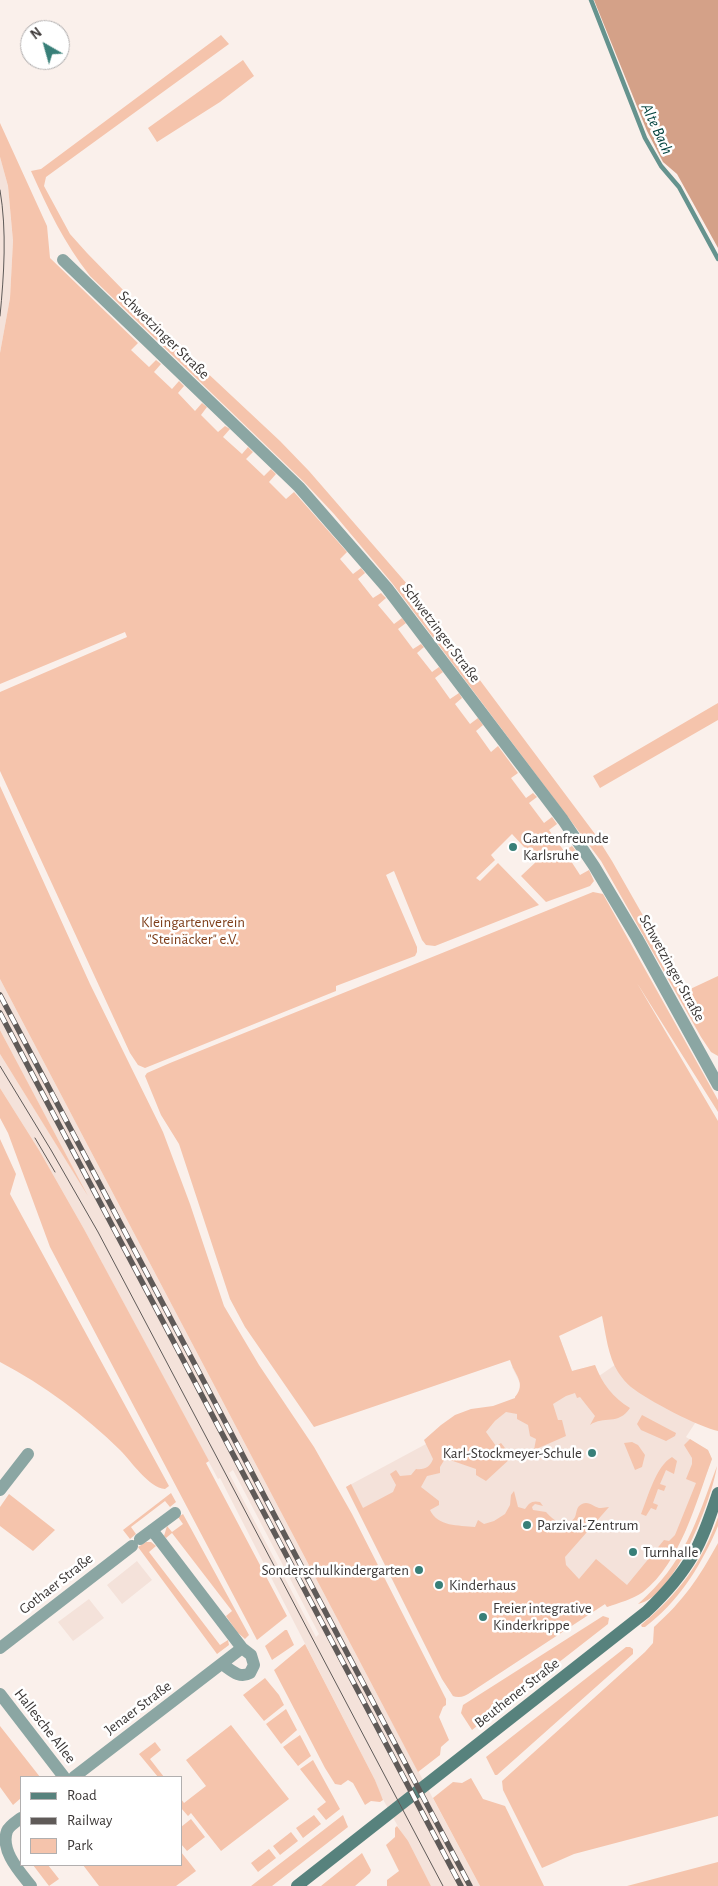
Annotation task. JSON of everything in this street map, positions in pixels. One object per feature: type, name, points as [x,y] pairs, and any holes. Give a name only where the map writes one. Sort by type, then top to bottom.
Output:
[{"type":"main road","name":"Beuthener Straße","points":[[297,1886],[646,1612],[670,1587],[694,1554],[718,1493]]},
{"type":"street","name":"Schwetzinger Straße","points":[[63,260],[299,487],[387,588],[563,820],[594,866],[637,938],[718,1085]]},
{"type":"street","points":[[0,1490],[28,1454]]},
{"type":"street","name":"Gothaer Straße","points":[[0,1648],[175,1512]]},
{"type":"street","points":[[152,1530],[242,1648],[253,1659],[254,1665],[250,1674],[239,1675],[222,1664]]},
{"type":"street","name":"Jenaer Straße","points":[[75,1776],[242,1648]]},
{"type":"street","name":"Hallesche Allee","points":[[0,1694],[63,1776]]},
{"type":"street","points":[[20,1819],[7,1831],[4,1842],[7,1855],[31,1886]]},
{"type":"shaded area","points":[[594,0],[718,0],[718,248],[677,174],[663,162],[647,131]]},
{"type":"shaded area","points":[[0,157],[8,186],[13,241],[10,298],[0,353]]},
{"type":"shaded area","points":[[0,979],[480,1886],[431,1886],[380,1794],[375,1780],[220,1478],[218,1479],[84,1229],[39,1150],[0,1088],[0,1054],[83,1187],[0,1030]],"holes":[[[233,1470],[319,1634],[316,1637],[229,1473]]]},
{"type":"shaded area","name":"Parzival-Zentrum","points":[[559,1336],[572,1371],[595,1365],[599,1376],[628,1356],[710,1400],[686,1437],[708,1450],[712,1459],[684,1534],[657,1578],[642,1592],[607,1607],[605,1604],[468,1694],[455,1697],[442,1679],[346,1487],[426,1444],[486,1432],[495,1421],[517,1402],[515,1397],[520,1391],[520,1383],[512,1367]]},
{"type":"shaded area","points":[[137,1561],[152,1580],[122,1604],[107,1585]]},
{"type":"shaded area","points":[[89,1599],[104,1618],[73,1641],[58,1622]]},
{"type":"green space","points":[[221,35],[229,44],[46,177],[44,186],[70,234],[87,253],[170,338],[280,441],[309,471],[414,592],[595,834],[686,991],[718,976],[718,1056],[711,1052],[701,1037],[601,861],[392,583],[334,514],[304,482],[90,276],[64,238],[44,199],[31,171],[41,169]]},
{"type":"green space","points":[[243,60],[254,76],[220,102],[157,142],[148,128]]},
{"type":"green space","name":"Kleingartenverein \"Steinäcker\" e.V.","points":[[0,123],[47,226],[50,258],[138,343],[131,350],[149,367],[156,360],[161,364],[154,372],[172,389],[179,381],[184,386],[178,393],[195,411],[202,403],[207,407],[201,415],[218,432],[225,426],[230,429],[223,437],[242,454],[248,447],[253,452],[246,459],[264,476],[271,469],[276,474],[269,482],[286,499],[294,492],[347,552],[340,559],[353,574],[361,568],[365,573],[358,579],[373,598],[381,593],[386,598],[378,605],[394,624],[402,618],[406,623],[398,629],[413,649],[421,644],[424,647],[417,653],[432,672],[439,667],[443,672],[435,678],[450,699],[459,693],[462,698],[455,704],[470,724],[478,718],[483,725],[476,731],[491,752],[498,746],[518,773],[511,778],[526,798],[533,793],[537,797],[529,803],[544,823],[552,817],[557,824],[549,830],[564,851],[572,846],[577,852],[569,858],[580,875],[589,870],[594,881],[590,886],[546,902],[521,876],[537,861],[512,834],[491,855],[495,860],[476,878],[480,881],[498,863],[539,905],[435,946],[426,945],[422,940],[394,871],[386,875],[417,947],[415,956],[336,986],[336,991],[145,1068],[138,1065],[130,1053],[0,771],[0,692],[127,637],[125,632],[0,684],[0,353],[10,298],[13,241],[8,186],[0,157]]},
{"type":"green space","points":[[718,703],[718,720],[600,788],[593,776]]},
{"type":"green space","points":[[0,786],[90,984],[163,1132],[190,1204],[224,1306],[259,1365],[314,1447],[352,1514],[446,1699],[446,1705],[443,1707],[439,1717],[449,1740],[441,1747],[440,1755],[418,1772],[0,979]]},
{"type":"green space","points":[[593,892],[603,894],[718,1100],[718,1112],[637,983],[718,1121],[718,1431],[673,1412],[627,1384],[618,1372],[612,1359],[602,1316],[559,1336],[572,1371],[595,1365],[609,1390],[618,1400],[630,1408],[621,1417],[595,1422],[590,1425],[595,1416],[580,1397],[577,1398],[575,1393],[566,1396],[553,1404],[558,1420],[562,1420],[566,1436],[534,1450],[536,1439],[530,1436],[528,1425],[517,1419],[517,1414],[506,1412],[486,1432],[496,1446],[501,1443],[512,1457],[486,1481],[476,1475],[476,1469],[446,1457],[440,1467],[440,1473],[427,1476],[421,1487],[439,1501],[439,1505],[430,1510],[438,1520],[449,1524],[475,1527],[478,1520],[484,1524],[494,1521],[505,1514],[514,1491],[518,1507],[525,1509],[535,1501],[540,1502],[543,1506],[535,1504],[532,1507],[533,1510],[546,1512],[556,1521],[564,1524],[575,1517],[577,1510],[582,1504],[589,1504],[598,1508],[609,1507],[565,1557],[566,1565],[579,1579],[596,1559],[627,1585],[664,1540],[669,1541],[675,1535],[696,1483],[686,1479],[692,1464],[692,1458],[684,1445],[690,1439],[708,1450],[712,1459],[686,1530],[677,1548],[668,1565],[643,1592],[607,1607],[605,1604],[468,1694],[457,1697],[453,1696],[442,1679],[346,1487],[351,1484],[363,1508],[393,1492],[396,1485],[390,1474],[396,1470],[400,1476],[411,1475],[416,1469],[429,1466],[433,1459],[424,1440],[441,1425],[455,1415],[471,1409],[493,1406],[515,1398],[520,1383],[510,1360],[314,1427],[245,1327],[230,1299],[179,1144],[161,1115],[145,1076],[147,1073],[170,1063]]},
{"type":"green space","points":[[0,1030],[88,1196],[0,1054]]},
{"type":"green space","points":[[0,1088],[39,1150],[84,1229],[209,1461],[206,1463],[287,1616],[257,1640],[50,1247],[8,1133],[0,1118]]},
{"type":"green space","points":[[0,1139],[16,1174],[10,1194],[169,1486],[165,1489],[147,1479],[120,1450],[78,1413],[48,1391],[0,1362]]},
{"type":"green space","points":[[642,1415],[676,1433],[675,1436],[666,1441],[641,1430],[637,1424]]},
{"type":"green space","points":[[632,1442],[638,1445],[645,1455],[642,1467],[635,1470],[624,1443]]},
{"type":"green space","points":[[672,1457],[677,1461],[674,1474],[666,1470],[660,1484],[666,1486],[664,1491],[658,1489],[653,1503],[658,1505],[656,1510],[651,1508],[646,1516],[641,1514],[661,1467]]},
{"type":"green space","points":[[717,1466],[700,1522],[678,1566],[665,1584],[652,1597],[638,1604],[654,1589],[678,1557],[695,1523]]},
{"type":"green space","points":[[171,1493],[176,1502],[170,1507],[165,1501],[131,1527],[136,1534],[130,1539],[123,1530]]},
{"type":"green space","points":[[9,1494],[55,1530],[33,1551],[0,1526],[0,1507]]},
{"type":"green space","points":[[183,1514],[249,1635],[245,1639],[237,1632],[226,1616],[232,1611],[172,1533],[166,1538],[164,1536],[167,1526],[172,1532],[183,1524],[178,1517]]},
{"type":"green space","points":[[718,1517],[718,1526],[715,1533],[702,1560],[686,1584],[657,1617],[645,1627],[642,1627],[641,1625],[666,1602],[687,1577],[712,1534]]},
{"type":"green space","points":[[146,1542],[151,1542],[156,1546],[149,1552],[220,1645],[228,1640],[229,1645],[217,1654],[138,1547]]},
{"type":"green space","points":[[718,1543],[718,1816],[574,1854],[542,1868],[503,1790],[502,1781],[645,1652],[653,1643],[654,1627],[690,1588]]},
{"type":"green space","points":[[603,1616],[609,1618],[608,1624],[472,1730],[461,1713],[463,1705]]},
{"type":"green space","points":[[287,1630],[294,1645],[272,1660],[265,1646]]},
{"type":"green space","points":[[305,1644],[375,1780],[383,1800],[380,1802],[371,1801],[365,1805],[353,1783],[348,1780],[341,1785],[335,1784],[274,1670]]},
{"type":"green space","points":[[626,1647],[633,1649],[633,1654],[495,1775],[486,1757]]},
{"type":"green space","points":[[265,1678],[279,1695],[284,1705],[264,1721],[243,1695]]},
{"type":"green space","points":[[286,1709],[297,1730],[281,1744],[266,1724]]},
{"type":"green space","points":[[231,1725],[289,1799],[221,1851],[191,1813],[188,1816],[182,1809],[182,1800],[184,1803],[206,1786],[186,1760]]},
{"type":"green space","points":[[0,1726],[39,1776],[20,1776],[20,1799],[13,1805],[0,1787]]},
{"type":"green space","points":[[300,1735],[311,1756],[298,1766],[283,1747]]},
{"type":"green space","points":[[155,1742],[161,1750],[150,1759],[163,1776],[157,1776],[139,1754]]},
{"type":"green space","points":[[313,1760],[340,1809],[326,1820],[317,1809],[326,1802],[300,1769]]},
{"type":"green space","points":[[471,1778],[483,1799],[505,1806],[544,1886],[480,1886],[433,1798],[453,1782],[462,1783]]},
{"type":"green space","points":[[314,1815],[321,1824],[303,1838],[296,1828]]},
{"type":"green space","points":[[343,1815],[348,1827],[272,1886],[251,1886]]},
{"type":"green space","points":[[191,1819],[205,1837],[187,1851],[182,1845],[182,1826]]},
{"type":"green space","points":[[397,1826],[408,1841],[431,1886],[387,1886],[387,1880],[399,1871],[386,1845],[395,1837],[395,1828]]},
{"type":"green space","points":[[291,1832],[298,1841],[280,1855],[273,1846]]},
{"type":"green space","points":[[269,1849],[276,1858],[258,1872],[251,1863]]},
{"type":"green space","points":[[182,1853],[196,1871],[176,1886],[99,1886],[84,1866],[182,1866]]},
{"type":"green space","points":[[362,1853],[371,1870],[355,1886],[321,1886]]},
{"type":"green space","points":[[718,1862],[718,1886],[627,1886]]},
{"type":"green space","points":[[34,1866],[49,1866],[59,1879],[49,1886]]},
{"type":"waterway","name":"Alte Bach","points":[[591,0],[645,138],[661,166],[679,187],[718,259]]},
{"type":"tram line","points":[[0,190],[4,237],[4,269],[0,316]]},
{"type":"tram line","points":[[0,1066],[98,1232],[443,1886]]},
{"type":"tram line","points":[[35,1138],[55,1172]]},
{"type":"railway","points":[[0,995],[470,1886]]},
{"type":"railway","points":[[0,1013],[461,1886]]},
{"type":"place","name":"Gartenfreunde Karlsruhe","points":[[513,847]]},
{"type":"place","name":"Karl-Stockmeyer-Schule","points":[[592,1453]]},
{"type":"place","name":"Parzival-Zentrum","points":[[527,1525]]},
{"type":"place","name":"Turnhalle","points":[[633,1552]]},
{"type":"place","name":"Sonderschulkindergarten","points":[[419,1570]]},
{"type":"place","name":"Kinderhaus","points":[[439,1585]]},
{"type":"place","name":"Freier integrative Kinderkrippe","points":[[483,1617]]}]
